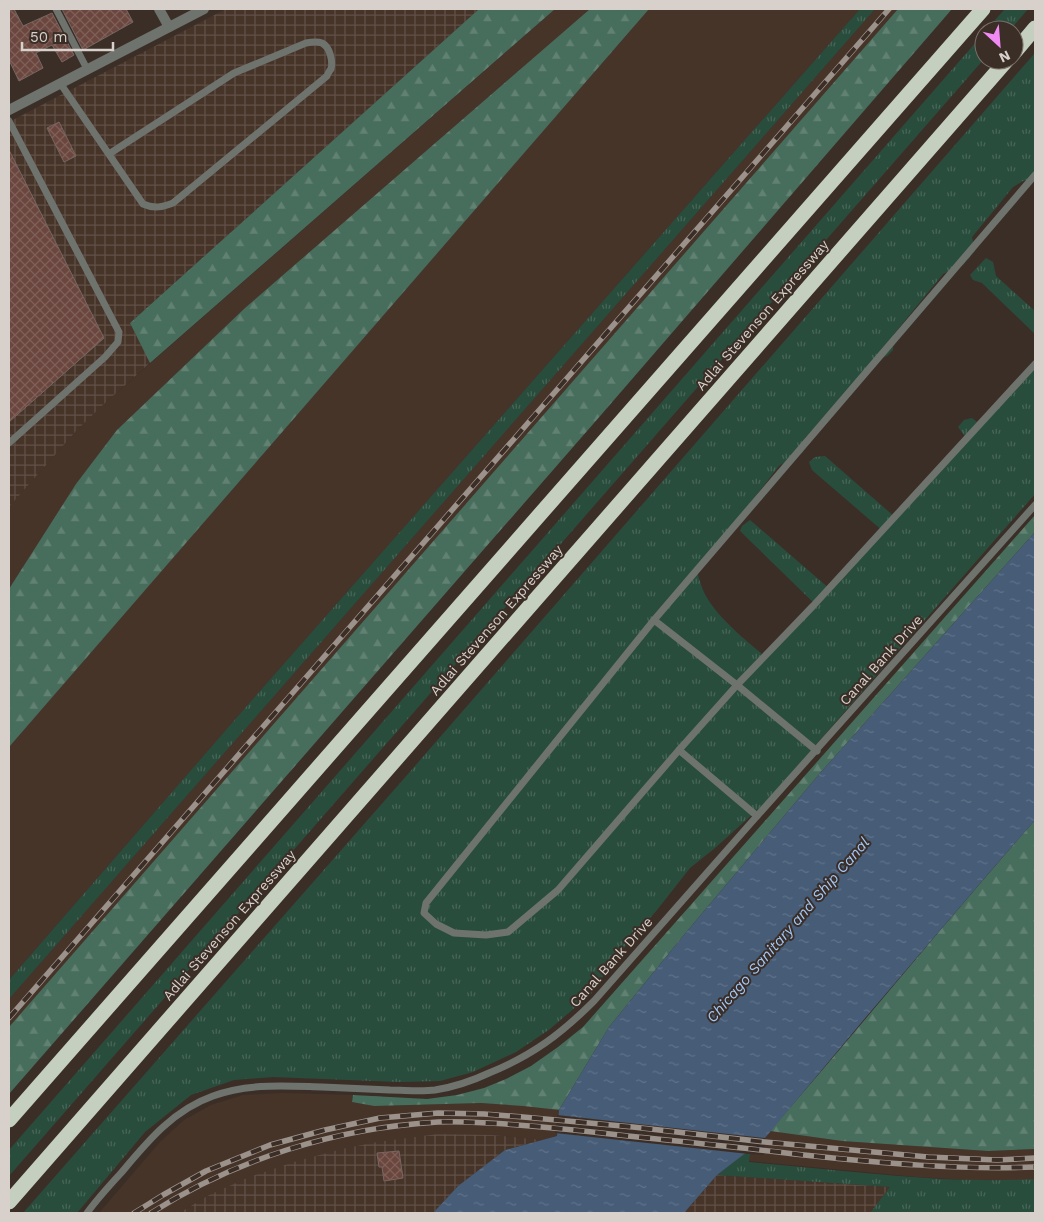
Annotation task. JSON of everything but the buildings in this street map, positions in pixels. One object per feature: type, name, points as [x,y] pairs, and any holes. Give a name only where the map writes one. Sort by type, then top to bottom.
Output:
[{"type":"highway","points":[[9,1120],[982,9]]},
{"type":"highway","points":[[1024,41],[1035,28]]},
{"type":"highway","name":"Adlai Stevenson Expressway","points":[[9,1202],[999,70]]},
{"type":"street","points":[[159,9],[169,27]]},
{"type":"street","points":[[9,110],[204,9]]},
{"type":"lane","points":[[56,9],[87,69]]},
{"type":"lane","points":[[60,83],[143,204],[155,208],[173,203],[326,76],[331,70],[332,63],[328,48],[322,43],[306,43],[234,73],[109,154]]},
{"type":"lane","points":[[9,121],[119,332],[118,342],[105,357],[9,443]]},
{"type":"lane","points":[[1035,175],[654,620],[426,903],[424,913],[436,924],[454,933],[486,935],[508,932],[558,890],[678,750],[1035,364]]},
{"type":"lane","name":"Canal Bank Drive","points":[[87,1213],[161,1128],[175,1116],[213,1096],[232,1090],[276,1086],[411,1091],[434,1090],[454,1086],[505,1067],[551,1040],[594,1001],[1035,505]]},
{"type":"lane","points":[[654,620],[817,751]]},
{"type":"lane","points":[[678,750],[757,816]]},
{"type":"shaded area","points":[[226,9],[479,9],[130,323],[150,363],[76,431],[9,507],[9,122]]},
{"type":"shaded area","points":[[555,9],[860,9],[245,708],[9,980],[9,507],[76,431],[104,404]]},
{"type":"shaded area","points":[[875,9],[898,9],[9,1027],[9,999]]},
{"type":"shaded area","points":[[282,1093],[353,1095],[352,1102],[374,1106],[481,1103],[559,1110],[557,1136],[542,1140],[492,1135],[209,1195],[179,1213],[99,1213],[160,1142],[184,1120],[211,1105],[243,1095]]},
{"type":"shaded area","points":[[770,1131],[842,1141],[988,1151],[1035,1149],[1035,1179],[1016,1181],[917,1177],[749,1161],[750,1154],[764,1155],[765,1138]]},
{"type":"shaded area","points":[[438,1134],[492,1135],[542,1140],[505,1150],[458,1186],[433,1213],[179,1213],[209,1195],[247,1178],[297,1161],[377,1142]]},
{"type":"shaded area","points":[[717,1175],[890,1187],[870,1213],[684,1213]]},
{"type":"green space","points":[[479,9],[555,9],[150,363],[130,323]]},
{"type":"green space","points":[[590,9],[649,9],[9,747],[9,589],[76,484],[117,430],[245,308]]},
{"type":"green space","points":[[860,9],[875,9],[9,999],[9,980],[245,708]]},
{"type":"green space","points":[[898,9],[952,9],[9,1094],[9,1027]]},
{"type":"green space","points":[[1005,9],[1028,9],[1019,20],[995,20]]},
{"type":"green space","points":[[974,44],[974,70],[9,1176],[9,1150]]},
{"type":"green space","points":[[1035,53],[1035,178],[1023,181],[1013,187],[972,237],[975,251],[963,265],[943,274],[894,334],[893,350],[887,356],[873,361],[805,438],[803,452],[796,458],[786,461],[779,466],[696,568],[703,590],[714,608],[722,618],[766,657],[816,605],[740,531],[742,526],[750,520],[831,590],[884,532],[812,470],[809,462],[815,457],[825,456],[896,518],[967,439],[958,427],[964,420],[972,418],[982,426],[1035,366],[1035,494],[765,803],[690,868],[616,957],[592,993],[550,1029],[516,1052],[473,1072],[440,1081],[400,1082],[273,1077],[234,1080],[191,1095],[145,1132],[77,1213],[23,1213],[1020,70],[1024,70],[1024,66]]},
{"type":"green space","points":[[986,258],[993,262],[996,276],[1035,311],[1035,334],[982,283],[973,280],[970,275]]},
{"type":"green space","points":[[1035,515],[1035,532],[821,772],[609,1027],[559,1110],[481,1103],[374,1106],[352,1102],[353,1095],[427,1099],[457,1095],[484,1088],[531,1066],[583,1027]]},
{"type":"green space","points":[[1035,820],[1035,1149],[988,1151],[842,1141],[770,1131],[968,898]]},
{"type":"green space","points":[[745,1153],[750,1154],[749,1162],[868,1173],[940,1179],[1035,1179],[1035,1213],[870,1213],[890,1187],[717,1175]]},
{"type":"water","name":"Chicago Sanitary and Ship Canal","points":[[1035,532],[1035,820],[765,1138],[717,1175],[684,1213],[433,1213],[458,1186],[505,1150],[557,1136],[559,1110],[609,1027],[821,772]]},
{"type":"pier","points":[[557,1115],[765,1138],[765,1141],[749,1154],[555,1133]]},
{"type":"railway","points":[[9,1018],[889,9]]},
{"type":"railway","points":[[134,1213],[206,1171],[270,1145],[380,1118],[438,1113],[523,1117],[928,1157],[997,1160],[1035,1158]]},
{"type":"railway","points":[[151,1213],[217,1177],[252,1162],[288,1150],[362,1131],[438,1122],[506,1124],[552,1128],[891,1163],[977,1168],[1035,1167]]}]
